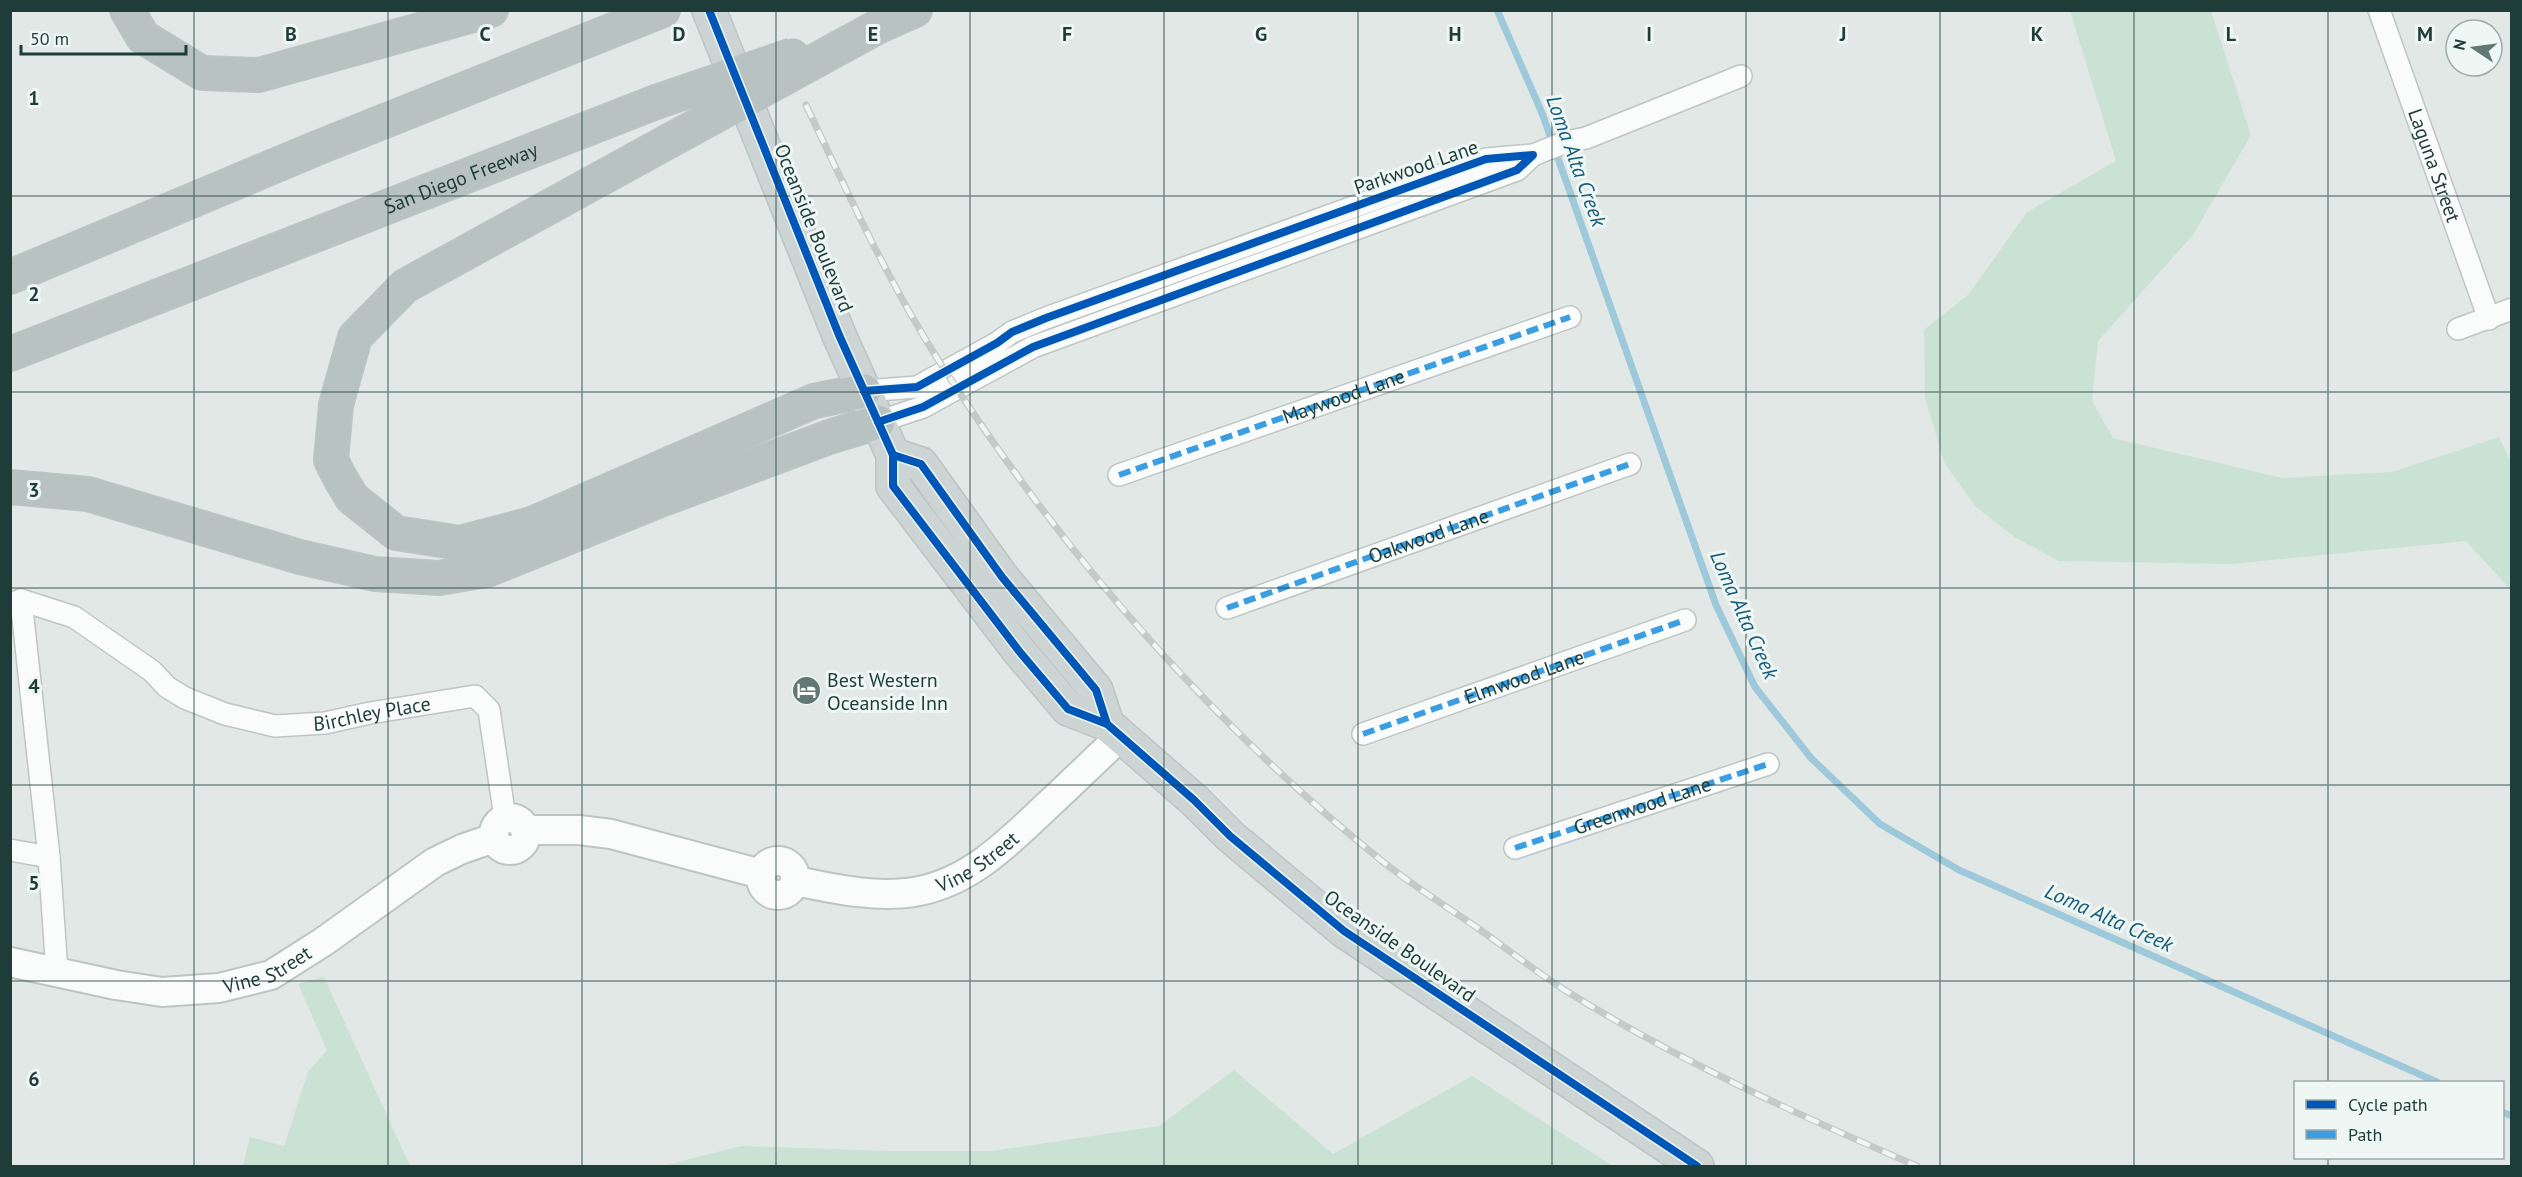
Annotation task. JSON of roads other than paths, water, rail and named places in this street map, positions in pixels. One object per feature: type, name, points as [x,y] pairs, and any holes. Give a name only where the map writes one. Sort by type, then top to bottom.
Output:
[{"type":"highway","points":[[127,10],[143,38],[202,73],[259,75],[491,10]]},
{"type":"highway","name":"San Diego Freeway","points":[[10,354],[656,102],[879,26],[915,10]]},
{"type":"highway","points":[[10,277],[317,148],[648,17]]},
{"type":"highway","points":[[864,392],[814,401],[532,524],[460,543],[396,533],[352,498],[332,460],[336,405],[355,337],[405,286],[879,26]]},
{"type":"highway","points":[[10,487],[88,494],[300,557],[375,574],[439,578],[487,570],[655,502],[832,436],[878,422]]},
{"type":"main road","name":"Oceanside Boulevard","points":[[709,10],[835,326],[893,455],[921,464],[1002,577],[1096,690],[1114,730],[1194,800],[1230,836],[1344,931],[1696,1167]]},
{"type":"street","name":"Laguna Street","points":[[2379,10],[2489,319]]},
{"type":"street","name":"Parkwood Lane","points":[[864,392],[917,387],[997,343],[1012,332],[1486,159],[1533,154],[1566,142],[1586,138],[1741,76]]},
{"type":"street","name":"Parkwood Lane","points":[[878,422],[923,407],[1033,347],[1516,170],[1533,154]]},
{"type":"street","points":[[2458,329],[2511,309]]},
{"type":"street","name":"Maywood Lane","points":[[1119,475],[1570,317]]},
{"type":"street","name":"Oakwood Lane","points":[[1227,608],[1630,464]]},
{"type":"street","points":[[16,602],[49,857],[57,972]]},
{"type":"street","name":"Birchley Place","points":[[16,602],[74,617],[185,698],[225,714],[275,726],[325,723],[370,713],[475,696],[489,710],[508,829]]},
{"type":"street","name":"Elmwood Lane","points":[[1364,734],[1685,620]]},
{"type":"street","name":"Vine Street","points":[[10,962],[162,992],[219,988],[271,975],[323,942],[435,862],[508,829],[579,830],[611,834],[761,874],[773,861],[782,861],[795,872],[796,880],[840,890],[888,894],[918,891],[942,885],[995,854],[1114,730]]},
{"type":"street","name":"Greenwood Lane","points":[[1515,849],[1768,764]]},
{"type":"street","points":[[10,850],[49,857]]},
{"type":"waterway","name":"Loma Alta Creek","points":[[1497,10],[1542,113],[1716,605],[1755,687],[1811,758],[1880,824],[1959,870],[2435,1081]]},
{"type":"waterway","name":"Loma Alta Creek","points":[[2504,1113],[2512,1116]]},
{"type":"railway","points":[[806,105],[907,308],[946,372],[992,440],[1040,507],[1144,634],[1258,752],[1382,861],[1563,989],[1605,1015],[1692,1062],[1826,1126],[1917,1166]]},
{"type":"place","name":"Best Western Oceanside Inn","points":[[806,691]]}]
